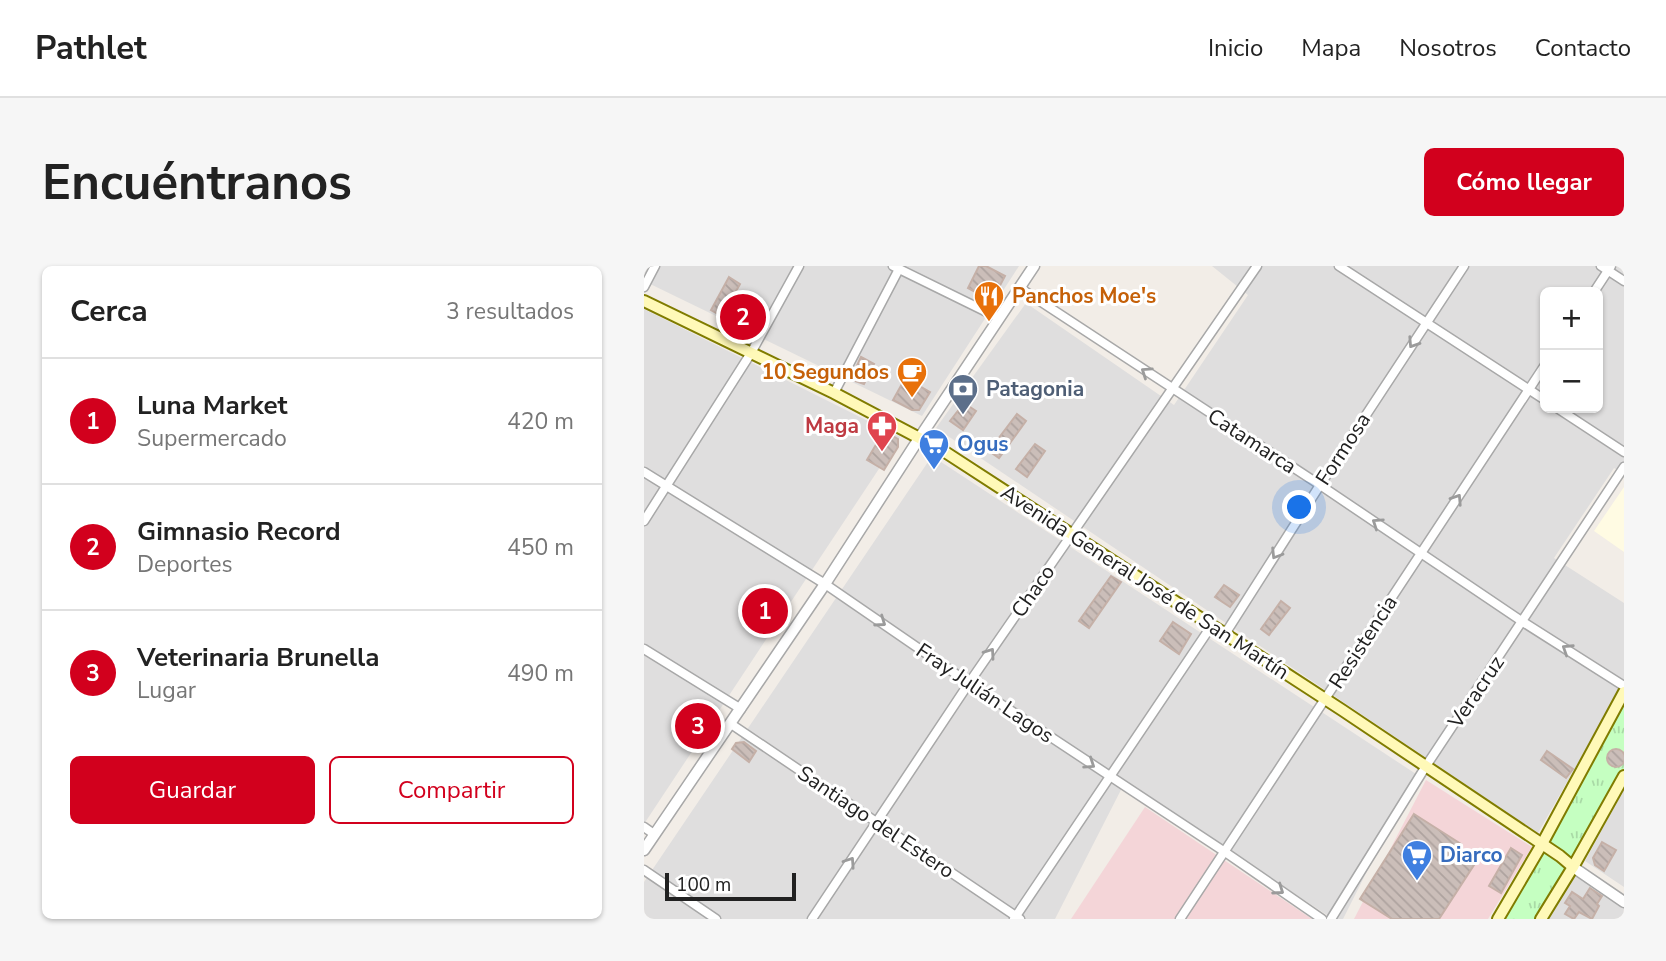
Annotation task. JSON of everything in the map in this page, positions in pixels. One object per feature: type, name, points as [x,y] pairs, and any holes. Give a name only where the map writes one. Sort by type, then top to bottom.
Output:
[{"type":"main road","name":"Avenida General José de San Martín","points":[[644,301],[834,393],[943,450],[1426,766],[1573,867]]},
{"type":"main road","points":[[1498,919],[1624,692]]},
{"type":"main road","points":[[1541,919],[1623,781]]},
{"type":"street","points":[[644,287],[655,266]]},
{"type":"street","points":[[644,521],[751,353],[799,266]]},
{"type":"street","points":[[644,850],[825,584],[1034,266]]},
{"type":"street","name":"Chaco","points":[[812,919],[969,683],[1257,266]]},
{"type":"street","points":[[1339,266],[1540,397]]},
{"type":"street","name":"Formosa","points":[[1225,634],[1464,266]]},
{"type":"street","points":[[834,393],[896,267],[999,318]]},
{"type":"street","points":[[1597,287],[1607,268],[1624,281]]},
{"type":"street","name":"Catamarca","points":[[1020,288],[1523,622],[1624,686]]},
{"type":"street","name":"Resistencia","points":[[1181,919],[1540,373]]},
{"type":"street","points":[[1565,413],[1624,452]]},
{"type":"street","name":"Veracruz","points":[[1331,919],[1426,766],[1624,467]]},
{"type":"street","name":"Fray Julián Lagos","points":[[644,472],[825,584],[1322,919]]},
{"type":"street","points":[[1017,918],[1212,625]]},
{"type":"street","points":[[644,649],[741,709]]},
{"type":"street","name":"Santiago del Estero","points":[[731,724],[1017,918]]},
{"type":"street","points":[[644,827],[654,834]]},
{"type":"street","name":"Avenida General José de San Martín","points":[[1573,867],[1624,902]]},
{"type":"street","points":[[644,870],[716,919]]},
{"type":"shaded area","points":[[644,266],[1019,266],[922,416],[644,281]]},
{"type":"shaded area","points":[[1212,266],[1624,266],[1624,474],[1614,468],[1554,558],[1624,603],[1624,682],[1538,833],[936,428],[1026,303],[1174,405],[1248,295]]},
{"type":"shaded area","points":[[644,309],[900,437],[644,824]]},
{"type":"shaded area","points":[[932,456],[1416,774],[1343,919],[1333,919],[1125,782],[1055,919],[644,919],[644,882]]},
{"type":"shaded area","points":[[1624,487],[1624,552],[1594,531]]},
{"type":"shaded area","points":[[1426,780],[1532,847],[1488,919],[1354,919]]},
{"type":"shaded area","points":[[1624,789],[1624,887],[1585,861]]},
{"type":"shaded area","points":[[1145,807],[1312,919],[1071,919]]},
{"type":"shaded area","points":[[1573,867],[1624,902],[1624,919],[1543,919]]},
{"type":"green space","points":[[1624,692],[1624,776],[1541,919],[1498,919]]},
{"type":"building","points":[[979,266],[986,266],[1005,276],[994,297],[988,299],[968,288]]},
{"type":"building","points":[[729,277],[740,284],[731,300],[754,312],[745,329],[711,310]]},
{"type":"building","points":[[861,357],[874,364],[864,384],[855,381],[854,372]]},
{"type":"building","points":[[902,384],[912,390],[916,384],[930,392],[919,410],[912,410],[893,400]]},
{"type":"building","name":"Patagonia","points":[[964,403],[976,411],[963,430],[950,421]]},
{"type":"building","points":[[1017,414],[1026,421],[999,458],[989,451]]},
{"type":"building","name":"Maga","points":[[884,431],[898,439],[898,447],[884,470],[867,460]]},
{"type":"building","points":[[1035,444],[1045,451],[1027,477],[1016,469]]},
{"type":"building","points":[[1111,576],[1121,582],[1089,628],[1079,621]]},
{"type":"building","points":[[1224,585],[1239,595],[1230,607],[1215,597]]},
{"type":"building","points":[[750,597],[786,615],[781,625],[745,607]]},
{"type":"building","points":[[1281,601],[1290,608],[1269,635],[1261,629]]},
{"type":"building","points":[[1173,622],[1191,634],[1179,654],[1160,641]]},
{"type":"building","points":[[692,716],[710,728],[695,751],[677,739]]},
{"type":"building","points":[[744,742],[756,751],[749,762],[732,749],[736,743]]},
{"type":"building","points":[[1616,749],[1622,752],[1625,758],[1622,764],[1616,767],[1610,764],[1607,758],[1610,752]]},
{"type":"building","points":[[1547,751],[1573,769],[1566,778],[1541,760]]},
{"type":"building","name":"Diarco","points":[[1414,814],[1461,844],[1455,853],[1474,865],[1439,919],[1392,919],[1360,899]]},
{"type":"building","points":[[1602,842],[1616,850],[1604,871],[1595,865],[1593,858]]},
{"type":"building","points":[[1511,848],[1522,855],[1501,893],[1489,886]]},
{"type":"building","points":[[1590,888],[1602,896],[1592,919],[1579,912],[1574,919],[1565,914],[1570,906],[1565,903],[1572,892],[1583,899]]},
{"type":"place","name":"Gimnasio Record","points":[[743,317]]},
{"type":"place","name":"Panchos Moe's","points":[[989,323]]},
{"type":"place","name":"10 Segundos","points":[[912,399]]},
{"type":"place","name":"Patagonia","points":[[963,416]]},
{"type":"place","name":"Maga","points":[[882,453]]},
{"type":"place","name":"Ogus","points":[[934,471]]},
{"type":"place","name":"Luna Market","points":[[765,611]]},
{"type":"place","name":"Veterinaria Brunella","points":[[698,726]]},
{"type":"place","name":"Diarco","points":[[1417,882]]}]
